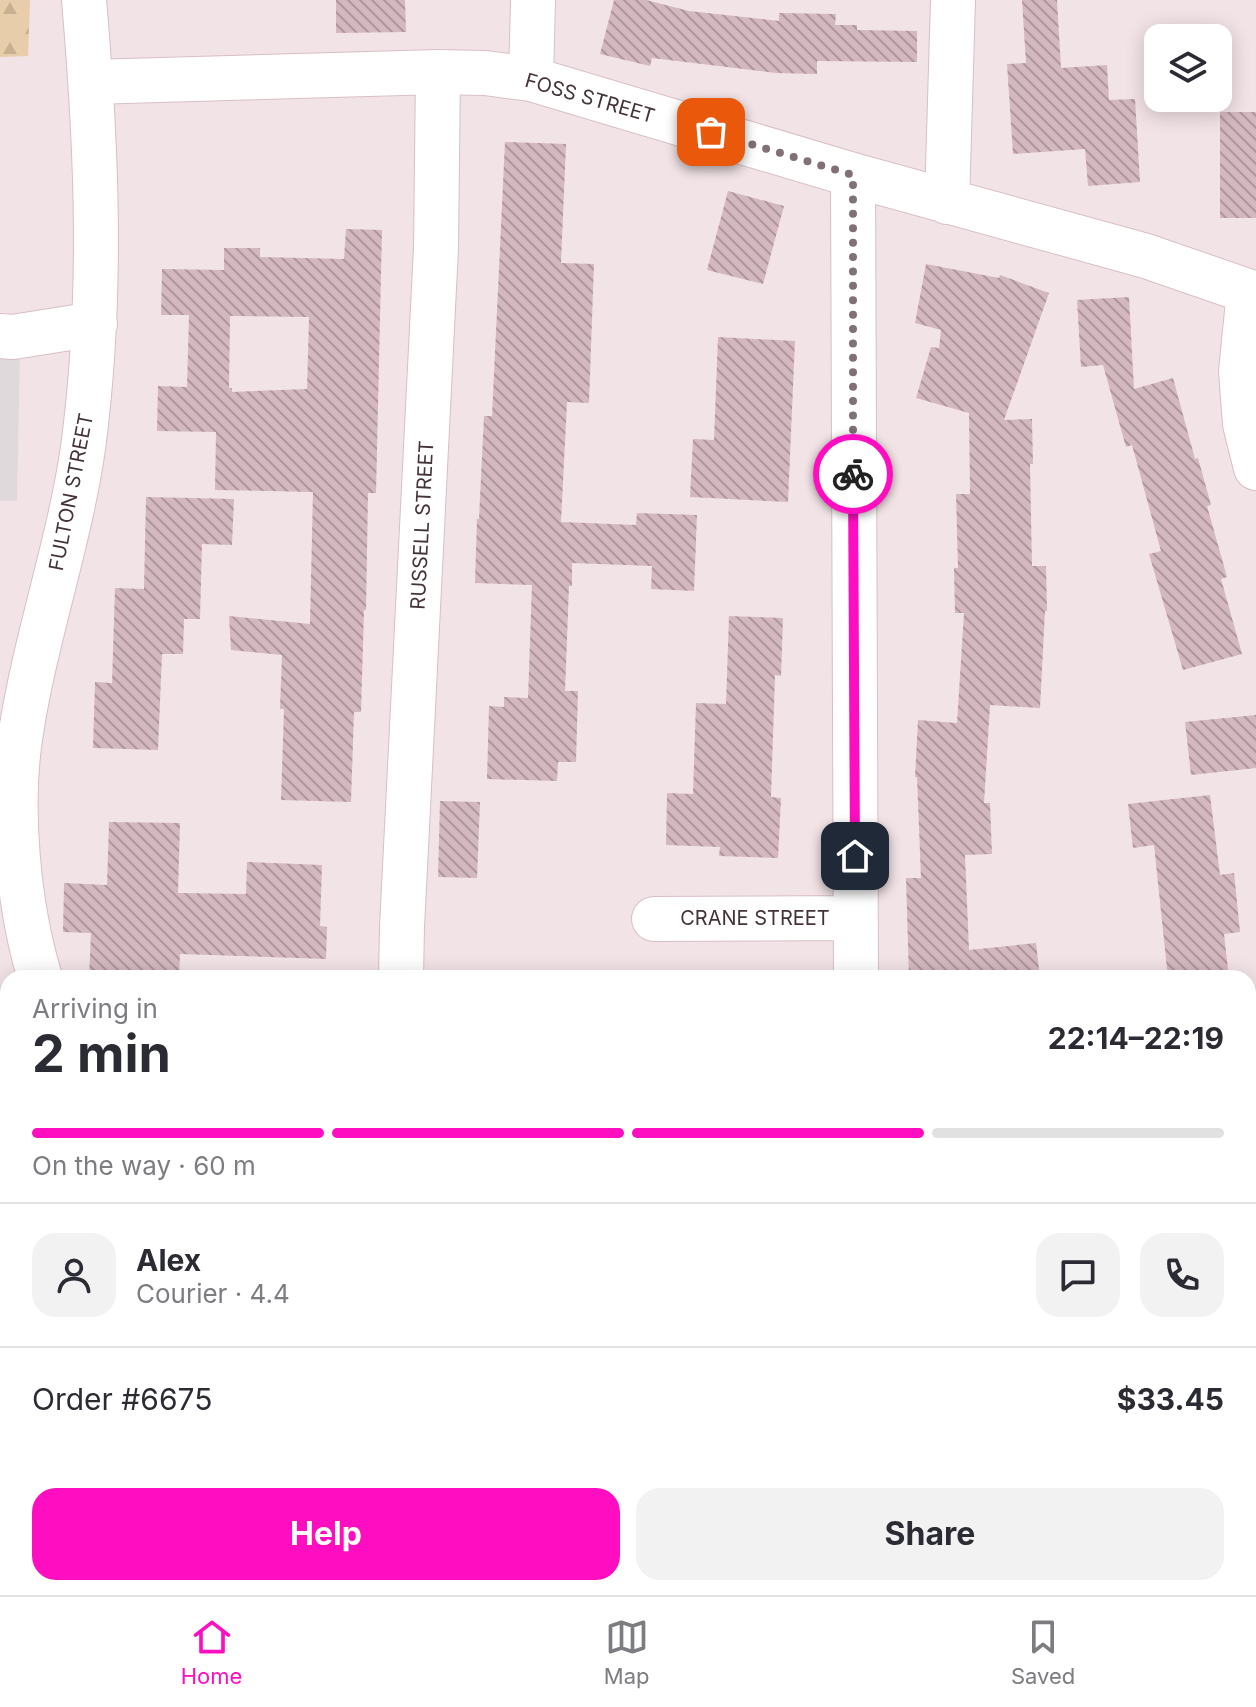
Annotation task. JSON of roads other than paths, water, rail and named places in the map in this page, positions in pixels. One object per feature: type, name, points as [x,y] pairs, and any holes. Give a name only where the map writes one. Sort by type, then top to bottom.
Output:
[{"type":"street","name":"FULTON STREET","points":[[38,970],[24,913],[8,776],[67,527],[82,452],[90,388],[95,324],[96,180],[84,0]]},
{"type":"street","points":[[531,79],[533,0]]},
{"type":"street","points":[[947,202],[953,0]]},
{"type":"street","name":"FOSS STREET","points":[[91,82],[438,72],[485,73],[531,79],[853,175],[1146,256],[1253,293]]},
{"type":"street","name":"RUSSELL STREET","points":[[401,970],[436,248],[438,72]]},
{"type":"street","points":[[853,175],[856,970]]},
{"type":"street","points":[[1253,293],[1241,371],[1245,424],[1256,468]]},
{"type":"street","points":[[0,336],[13,337],[95,324]]},
{"type":"street","name":"CRANE STREET","points":[[654,919],[855,918]]}]
